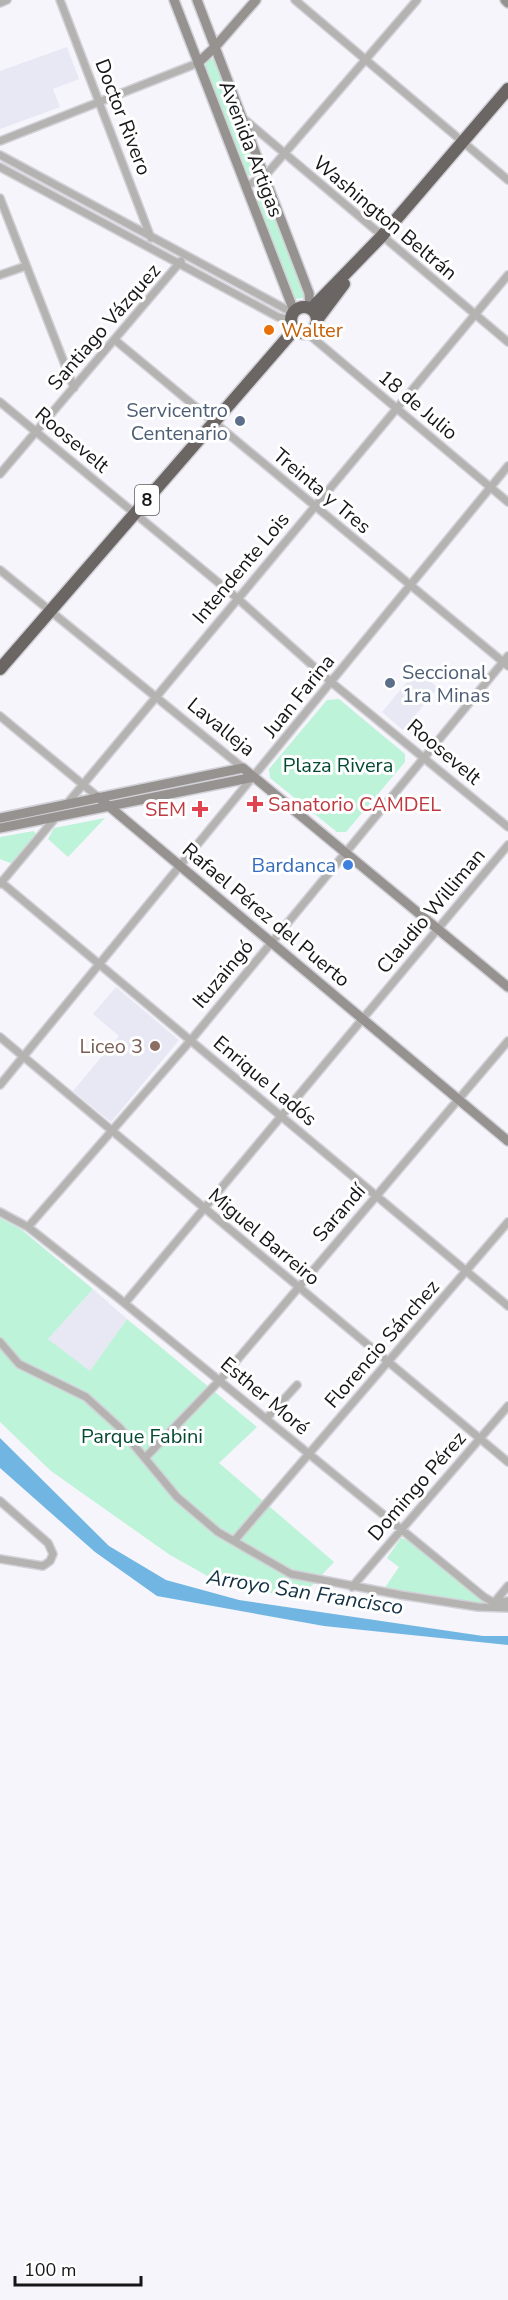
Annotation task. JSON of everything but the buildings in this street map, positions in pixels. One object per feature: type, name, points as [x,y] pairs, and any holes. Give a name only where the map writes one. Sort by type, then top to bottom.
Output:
[{"type":"highway","points":[[312,312],[368,252],[508,89]]},
{"type":"highway","points":[[302,307],[312,312],[314,328],[307,333],[293,318],[302,307]]},
{"type":"highway","name":"8","points":[[0,669],[214,422],[293,318]]},
{"type":"main road","name":"Avenida Artigas","points":[[174,0],[246,186],[293,318]]},
{"type":"main road","name":"Avenida Artigas","points":[[197,0],[309,293],[312,312]]},
{"type":"main road","points":[[198,63],[256,0]]},
{"type":"main road","points":[[0,818],[243,768]]},
{"type":"main road","name":"Lavalleja","points":[[243,768],[508,987]]},
{"type":"main road","points":[[0,828],[254,777]]},
{"type":"main road","name":"Rafael Pérez del Puerto","points":[[98,797],[508,1141]]},
{"type":"street","points":[[0,3],[7,0]]},
{"type":"street","name":"Doctor Rivero","points":[[60,0],[151,238]]},
{"type":"street","points":[[295,0],[508,180]]},
{"type":"street","points":[[246,186],[265,176],[417,0]]},
{"type":"street","points":[[0,141],[198,63]]},
{"type":"street","name":"Washington Beltrán","points":[[242,118],[508,342]]},
{"type":"street","points":[[0,155],[184,255],[293,318]]},
{"type":"street","points":[[0,167],[278,317],[293,318]]},
{"type":"street","points":[[64,202],[68,192]]},
{"type":"street","points":[[0,198],[74,388]]},
{"type":"street","points":[[147,246],[151,238]]},
{"type":"street","name":"Santiago Vázquez","points":[[0,474],[180,264],[184,255]]},
{"type":"street","points":[[0,275],[26,266]]},
{"type":"street","name":"Intendente Lois","points":[[1,883],[154,696],[508,275]]},
{"type":"street","name":"18 de Julio","points":[[307,333],[508,502]]},
{"type":"street","name":"Treinta y Tres","points":[[115,340],[410,586],[506,661]]},
{"type":"street","name":"Roosevelt","points":[[0,402],[237,598],[331,682],[508,827]]},
{"type":"street","name":"Juan Farina","points":[[0,1085],[508,466]]},
{"type":"street","name":"Lavalleja","points":[[0,570],[243,768]]},
{"type":"street","name":"Ituzaingó","points":[[28,1227],[113,1132],[424,756],[506,661]]},
{"type":"street","name":"Rafael Pérez del Puerto","points":[[0,716],[98,797]]},
{"type":"street","name":"Claudio Williman","points":[[125,1303],[508,844]]},
{"type":"street","name":"Enrique Ladós","points":[[1,883],[508,1306]]},
{"type":"street","name":"Miguel Barreiro","points":[[0,1037],[508,1462]]},
{"type":"street","name":"Sarandí","points":[[145,1458],[220,1380],[508,1041]]},
{"type":"street","name":"Esther Moré","points":[[0,1212],[28,1227],[125,1303],[493,1605]]},
{"type":"street","name":"Florencio Sánchez","points":[[234,1541],[508,1222]]},
{"type":"street","points":[[0,1342],[19,1364],[86,1397],[119,1427],[177,1497],[218,1532],[291,1574],[352,1587],[508,1608]]},
{"type":"street","points":[[266,1419],[297,1385]]},
{"type":"street","name":"Domingo Pérez","points":[[352,1587],[508,1406]]},
{"type":"street","points":[[0,1501],[48,1543],[52,1554],[50,1561],[43,1566],[0,1559]]},
{"type":"street","points":[[493,1605],[508,1586]]},
{"type":"street","points":[[493,1605],[508,1601]]},
{"type":"shaded area","points":[[67,47],[79,79],[53,89],[60,107],[0,129],[0,71]]},
{"type":"shaded area","points":[[417,670],[438,688],[403,730],[382,712]]},
{"type":"shaded area","points":[[116,987],[179,1040],[111,1122],[73,1091],[119,1036],[93,1014]]},
{"type":"shaded area","points":[[93,1289],[127,1319],[90,1372],[48,1339]]},
{"type":"green space","points":[[209,58],[217,60],[259,171],[255,177],[248,175],[205,66]]},
{"type":"green space","points":[[260,191],[266,192],[305,295],[303,298],[295,299],[254,197]]},
{"type":"green space","name":"Plaza Rivera","points":[[339,699],[405,754],[405,762],[346,832],[337,832],[270,778],[269,769],[327,700]]},
{"type":"green space","points":[[105,818],[68,857],[48,839],[54,828]]},
{"type":"green space","points":[[34,831],[37,837],[13,864],[0,859],[0,837]]},
{"type":"green space","name":"Parque Fabini","points":[[0,1218],[22,1230],[93,1289],[48,1339],[90,1371],[127,1319],[257,1427],[219,1463],[334,1562],[303,1595],[269,1593],[213,1579],[170,1555],[51,1471],[0,1422]]},
{"type":"green space","points":[[401,1538],[408,1540],[486,1604],[384,1589],[399,1567],[387,1558]]},
{"type":"water","name":"Arroyo San Francisco","points":[[0,1438],[109,1546],[166,1580],[239,1600],[483,1636],[508,1636],[508,1645],[324,1626],[157,1596],[95,1552],[0,1468]]},
{"type":"place","name":"Walter","points":[[269,330]]},
{"type":"place","name":"Servicentro Centenario","points":[[240,421]]},
{"type":"place","name":"Seccional 1ra Minas","points":[[390,683]]},
{"type":"place","name":"Sanatorio CAMDEL","points":[[255,804]]},
{"type":"place","name":"SEM","points":[[200,809]]},
{"type":"place","name":"Bardanca","points":[[348,865]]},
{"type":"place","name":"Liceo 3","points":[[155,1046]]}]
